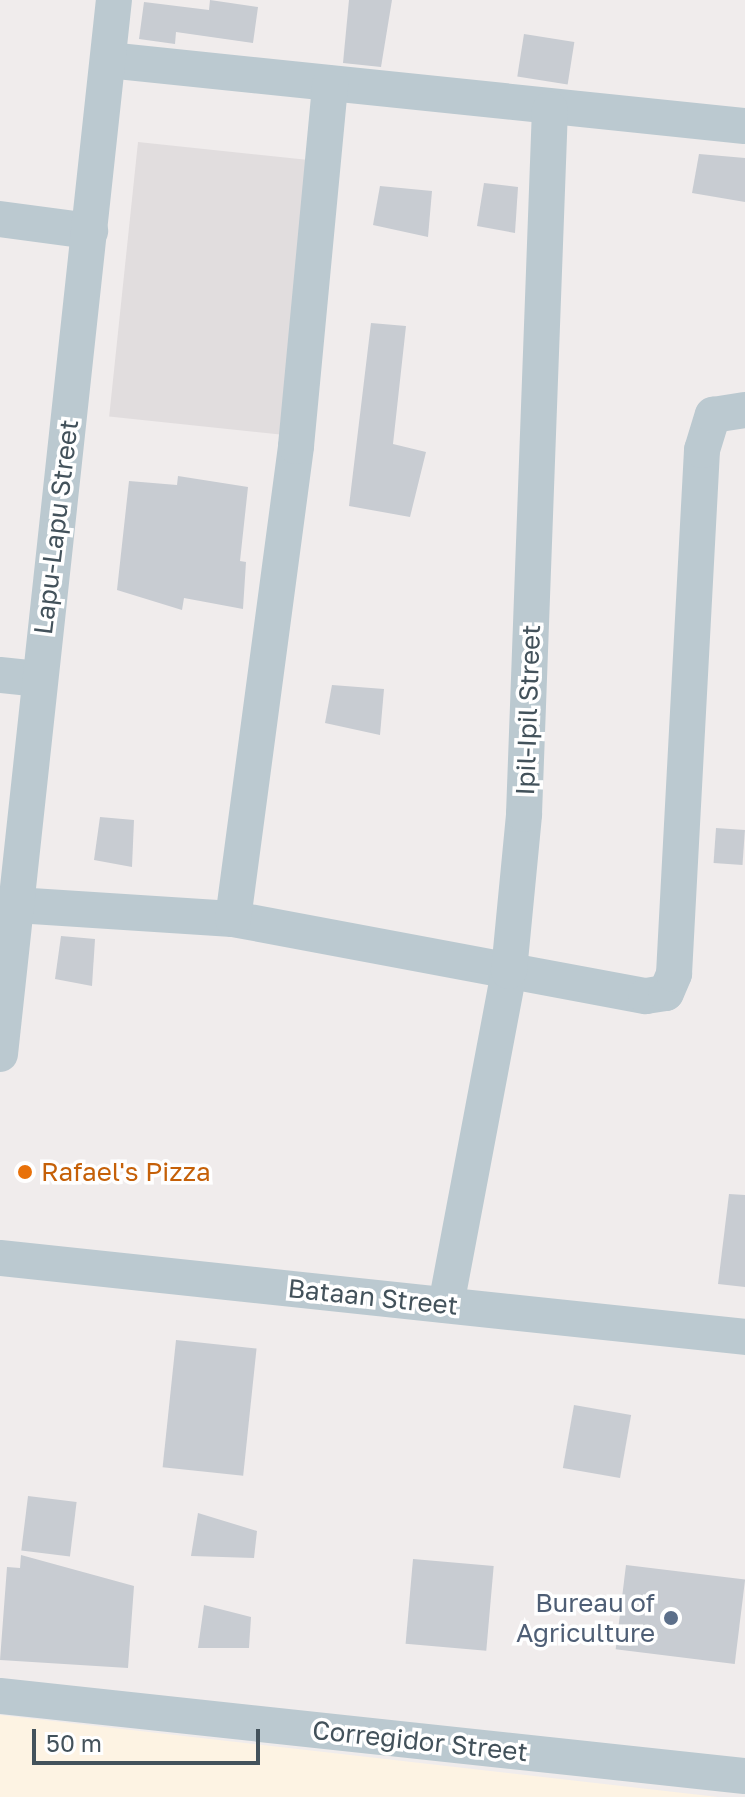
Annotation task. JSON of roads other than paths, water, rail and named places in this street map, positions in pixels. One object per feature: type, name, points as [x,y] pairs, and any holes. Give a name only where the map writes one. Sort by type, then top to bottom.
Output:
[{"type":"street","name":"Lapu-Lapu Street","points":[[0,1054],[8,904],[38,679],[114,0]]},
{"type":"street","points":[[108,60],[550,109],[745,126]]},
{"type":"street","points":[[233,919],[296,446],[330,84]]},
{"type":"street","name":"Ipil-Ipil Street","points":[[446,1305],[509,971],[524,814],[550,109]]},
{"type":"street","points":[[0,219],[90,231]]},
{"type":"street","points":[[8,904],[233,919],[646,996],[666,993],[671,985],[702,450],[713,415],[745,410]]},
{"type":"street","points":[[0,675],[38,679]]},
{"type":"street","name":"Bataan Street","points":[[0,1258],[745,1337]]},
{"type":"street","name":"Corregidor Street","points":[[0,1696],[745,1776]]},
{"type":"place","name":"Rafael's Pizza","points":[[25,1172]]},
{"type":"place","name":"Bureau of Agriculture","points":[[671,1618]]}]
